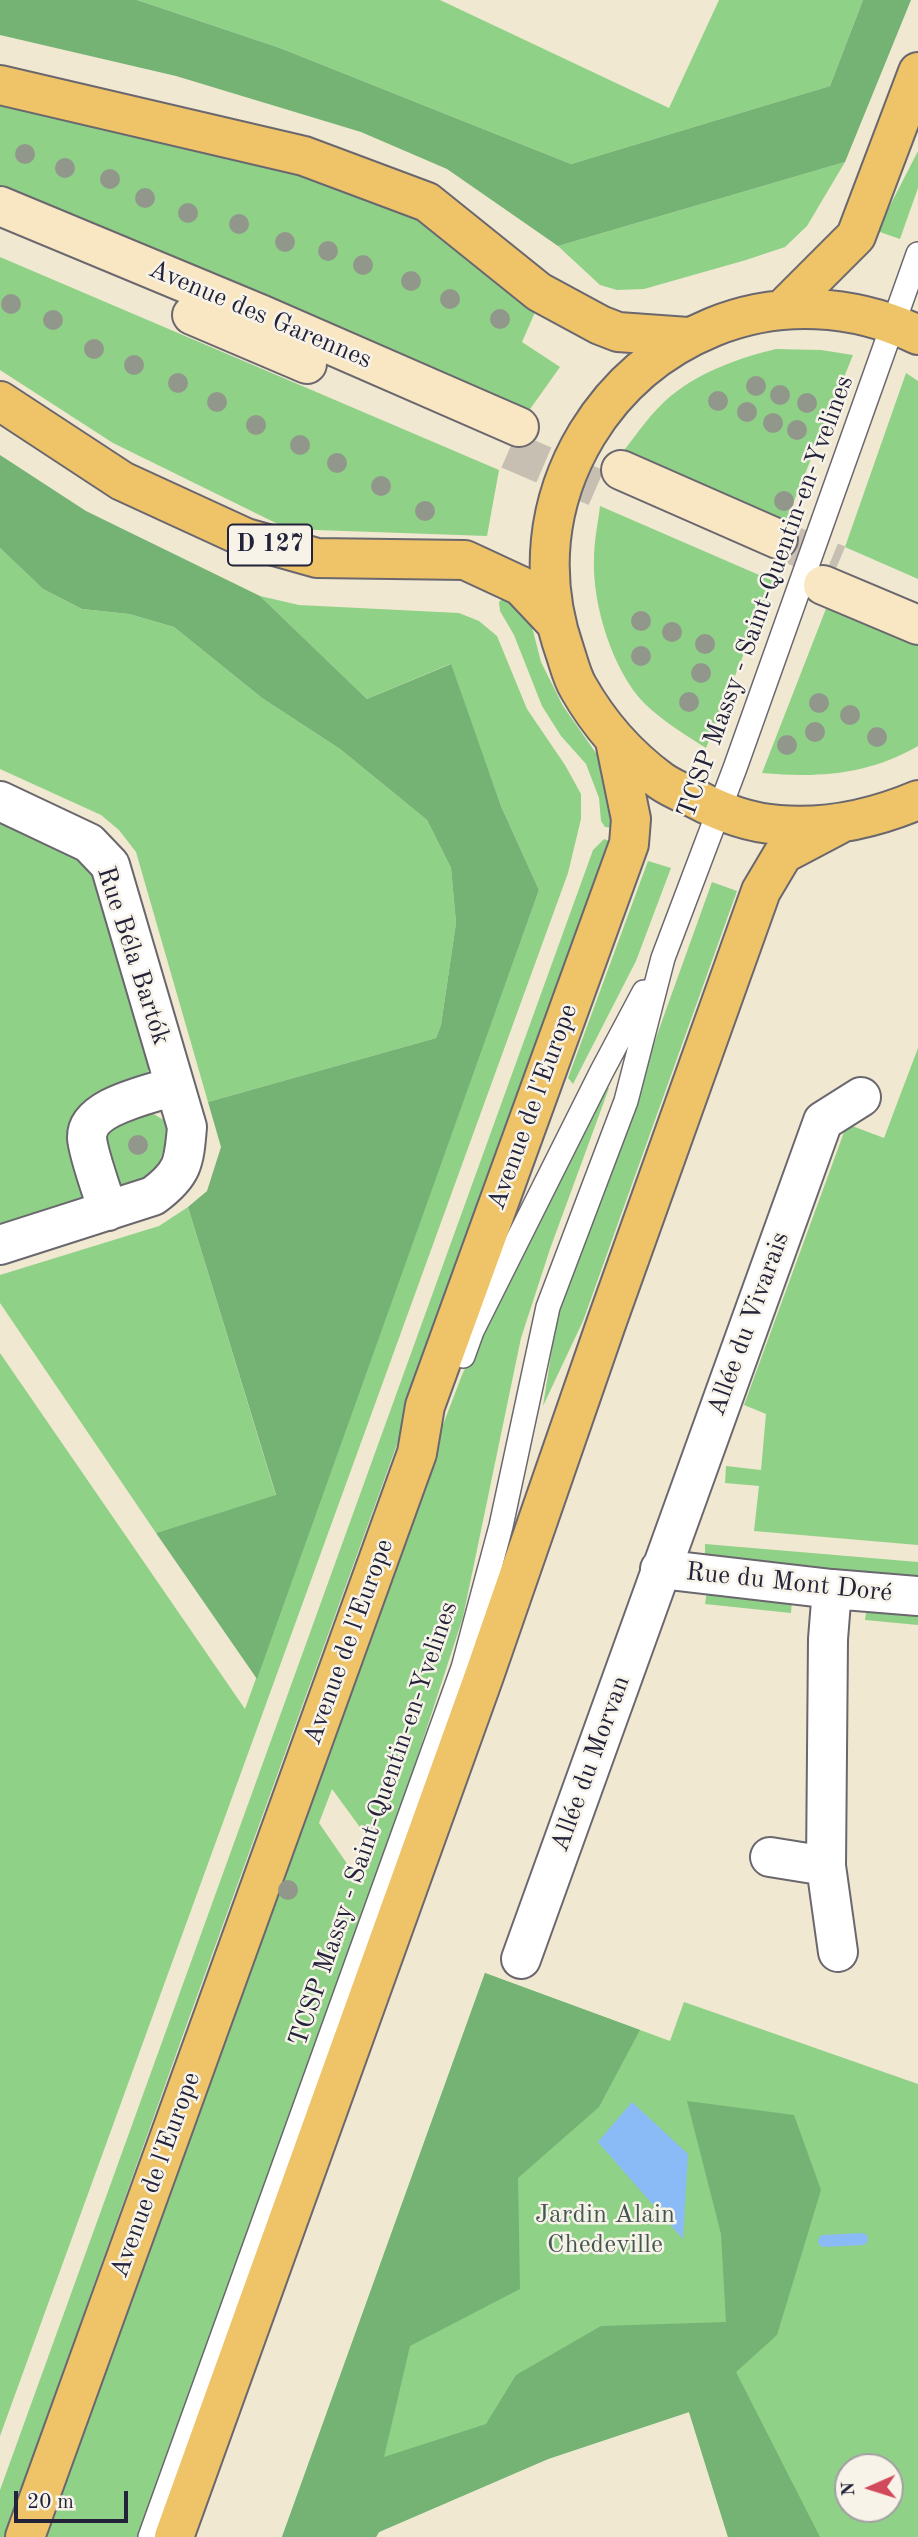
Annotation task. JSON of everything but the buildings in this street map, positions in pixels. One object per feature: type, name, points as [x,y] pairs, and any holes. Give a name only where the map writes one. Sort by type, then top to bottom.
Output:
[{"type":"main road","points":[[782,310],[856,236],[918,72]]},
{"type":"main road","points":[[0,85],[304,156],[427,202],[538,292],[600,325],[618,332],[688,337]]},
{"type":"main road","name":"Avenue des Garennes","points":[[0,206],[260,314],[514,438],[0,233]]},
{"type":"main road","points":[[906,330],[839,310],[782,310],[734,319],[688,337],[641,368],[603,409],[573,457],[554,510],[548,566],[554,621],[576,685],[615,741],[663,783],[719,811],[778,825],[838,825],[884,814],[918,800]]},
{"type":"main road","name":"D 127","points":[[0,401],[122,481],[246,538],[317,558],[465,560],[522,586],[554,621]]},
{"type":"main road","points":[[616,482],[772,550]]},
{"type":"main road","points":[[918,599],[830,575],[918,625]]},
{"type":"main road","name":"Avenue de l'Europe","points":[[25,2537],[417,1453],[425,1406],[629,844],[631,819],[615,741]]},
{"type":"main road","points":[[174,2537],[475,1702],[606,1324],[761,891],[783,853],[838,825]]},
{"type":"street","name":"Rue Béla Bartók","points":[[0,801],[89,843],[110,865],[187,1127],[184,1157],[172,1182],[153,1196],[0,1245]]},
{"type":"street","points":[[108,1211],[87,1138],[90,1123],[100,1112],[174,1086]]},
{"type":"street","name":"Allée du Vivarais","points":[[660,1569],[823,1121],[861,1097]]},
{"type":"street","name":"Rue du Mont Doré","points":[[660,1569],[918,1596]]},
{"type":"street","name":"Allée du Morvan","points":[[521,1959],[660,1569]]},
{"type":"street","points":[[832,1589],[828,1639],[826,1867],[838,1952]]},
{"type":"street","points":[[770,1857],[826,1867]]},
{"type":"lane","name":"TCSP Massy - Saint-Quentin-en-Yvelines","points":[[150,2537],[463,1668],[501,1527],[548,1307],[625,1101],[663,958],[906,330],[918,254]]},
{"type":"lane","name":"TCSP Massy - Saint-Quentin-en-Yvelines","points":[[417,1453],[442,1412],[472,1331],[602,1071],[663,958]]},
{"type":"green space","points":[[0,0],[137,0],[280,48],[571,164],[830,86],[863,0],[911,0],[845,162],[558,246],[447,169],[361,132],[176,76],[0,35]]},
{"type":"green space","points":[[137,0],[440,0],[669,108],[719,0],[863,0],[830,86],[571,164],[280,48]]},
{"type":"green space","points":[[0,96],[289,162],[439,227],[536,310],[522,342],[560,367],[528,412],[0,190]]},
{"type":"green space","points":[[918,151],[918,188],[900,239],[877,231]]},
{"type":"green space","points":[[845,162],[807,226],[785,247],[746,260],[644,289],[617,290],[600,285],[558,246]]},
{"type":"green space","points":[[0,257],[499,470],[487,536],[288,529],[113,443],[0,370]]},
{"type":"green space","points":[[776,349],[821,350],[853,355],[786,521],[622,453],[645,423],[672,395],[721,366]]},
{"type":"green space","points":[[906,373],[918,381],[918,579],[845,547]]},
{"type":"green space","points":[[0,455],[86,511],[260,596],[367,699],[451,664],[501,806],[539,890],[257,1679],[156,1533],[276,1495],[188,1207],[207,1191],[221,1147],[208,1102],[436,1038],[441,1025],[456,923],[451,868],[427,820],[340,749],[262,698],[174,627],[129,614],[82,609],[43,589],[0,548]]},
{"type":"green space","points":[[600,506],[773,581],[706,748],[645,704],[623,674],[614,656],[601,616],[594,577]]},
{"type":"green space","points":[[0,548],[43,589],[82,609],[129,614],[174,627],[262,698],[340,749],[427,820],[451,868],[456,923],[441,1025],[436,1038],[208,1102],[136,852],[119,830],[101,815],[0,769]]},
{"type":"green space","points":[[260,596],[299,605],[459,613],[479,621],[497,636],[527,709],[581,794],[581,819],[568,873],[0,2436],[0,1353],[245,1709],[539,890],[501,806],[450,664],[367,699]]},
{"type":"green space","points":[[505,596],[532,627],[541,662],[563,706],[605,766],[616,828],[605,827],[601,821],[599,798],[586,764],[561,736],[542,706],[514,635],[500,611],[499,602]]},
{"type":"green space","points":[[829,601],[918,642],[918,746],[862,769],[803,775],[762,773]]},
{"type":"green space","points":[[0,817],[77,854],[97,879],[150,1066],[143,1083],[130,1093],[80,1106],[68,1127],[84,1187],[82,1199],[0,1232]]},
{"type":"green space","points":[[604,839],[615,843],[4,2537],[0,2537],[0,2490],[593,850]]},
{"type":"green space","points":[[648,861],[671,868],[636,961],[573,1084],[568,1078]]},
{"type":"green space","points":[[712,882],[737,891],[583,1321],[543,1406],[558,1310]]},
{"type":"green space","points":[[918,1048],[918,1545],[754,1531],[759,1486],[725,1483],[726,1466],[761,1470],[766,1414],[744,1405],[847,1124],[884,1138]]},
{"type":"green space","points":[[603,1085],[609,1088],[550,1249],[521,1338],[463,1617],[407,1789],[139,2537],[41,2537],[402,1532],[462,1375],[514,1262]],"holes":[[[332,1789],[373,1845],[359,1881],[319,1823]]]},
{"type":"green space","points":[[141,1113],[152,1113],[167,1122],[164,1146],[159,1161],[150,1174],[139,1181],[122,1186],[114,1178],[103,1132]]},
{"type":"green space","points":[[188,1207],[276,1496],[156,1533],[0,1303],[0,1275],[159,1226]]},
{"type":"green space","points":[[705,1544],[918,1562],[918,1577],[705,1557]]},
{"type":"green space","points":[[707,1591],[792,1599],[791,1613],[705,1604]]},
{"type":"green space","points":[[867,1606],[918,1610],[918,1625],[865,1620]]},
{"type":"green space","name":"Jardin Alain Chedeville","points":[[485,1973],[670,2041],[684,2002],[918,2084],[918,2537],[728,2537],[689,2412],[548,2459],[379,2532],[376,2537],[282,2537]]},
{"type":"green space","points":[[485,1973],[640,2030],[599,2107],[518,2178],[520,2289],[410,2346],[384,2457],[486,2424],[516,2375],[601,2326],[726,2322],[721,2234],[687,2101],[794,2115],[821,2190],[777,2335],[736,2372],[820,2537],[728,2537],[689,2412],[548,2459],[379,2532],[376,2537],[282,2537]]},
{"type":"water","points":[[632,2102],[688,2154],[683,2239],[598,2142]]},
{"type":"waterway","points":[[824,2241],[862,2239]]},
{"type":"tunnel","points":[[509,450],[611,494]]},
{"type":"tunnel","points":[[778,539],[838,564]]}]
